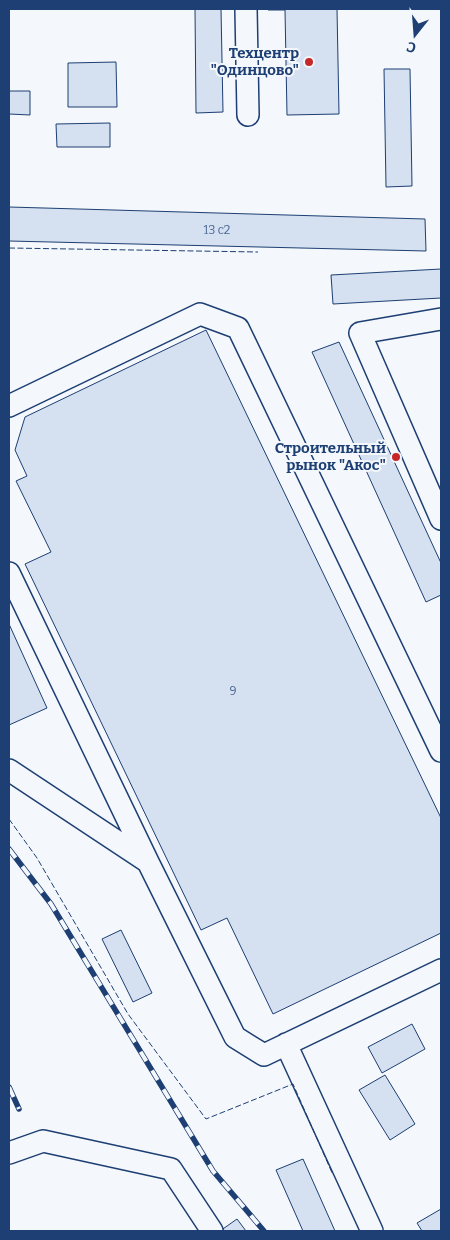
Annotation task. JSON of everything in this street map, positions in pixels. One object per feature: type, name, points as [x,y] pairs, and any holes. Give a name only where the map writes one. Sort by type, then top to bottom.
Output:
[{"type":"lane","points":[[246,9],[248,116]]},
{"type":"lane","points":[[9,406],[200,314],[238,328],[441,751]]},
{"type":"lane","points":[[441,319],[360,333],[441,519]]},
{"type":"lane","points":[[9,572],[148,862],[235,1037],[264,1055],[441,970]]},
{"type":"lane","points":[[9,770],[148,862]]},
{"type":"lane","points":[[286,1044],[372,1231]]},
{"type":"lane","points":[[9,1153],[43,1141],[171,1169],[212,1231]]},
{"type":"building","points":[[195,9],[221,9],[223,112],[196,113]]},
{"type":"building","points":[[268,9],[337,9],[339,114],[287,115],[285,10]]},
{"type":"building","points":[[116,62],[117,107],[68,107],[68,63]]},
{"type":"building","points":[[384,69],[410,69],[412,186],[386,187]]},
{"type":"building","points":[[9,91],[30,91],[30,115],[9,114]]},
{"type":"building","points":[[110,123],[110,147],[57,147],[56,124]]},
{"type":"building","points":[[9,207],[425,219],[426,251],[9,241]]},
{"type":"building","points":[[441,269],[441,298],[333,304],[331,275]]},
{"type":"building","points":[[206,330],[441,818],[441,933],[273,1014],[227,918],[201,930],[25,564],[51,552],[16,481],[27,476],[15,450],[25,417]]},
{"type":"building","points":[[339,342],[441,563],[441,595],[426,602],[312,352]]},
{"type":"building","points":[[9,624],[47,708],[9,725]]},
{"type":"building","points":[[121,930],[152,993],[133,1002],[102,939]]},
{"type":"building","points":[[412,1024],[425,1049],[382,1073],[368,1047]]},
{"type":"building","points":[[385,1075],[415,1124],[390,1140],[359,1090]]},
{"type":"building","points":[[303,1159],[335,1231],[303,1231],[276,1170]]},
{"type":"building","points":[[441,1209],[441,1231],[422,1231],[417,1223]]},
{"type":"building","points":[[237,1219],[246,1231],[220,1231]]},
{"type":"railway","points":[[9,849],[51,904],[213,1171],[264,1231]]},
{"type":"railway","points":[[9,1087],[19,1109]]},
{"type":"fence","points":[[9,248],[258,252]]},
{"type":"fence","points":[[9,819],[37,858],[128,1014],[206,1119],[293,1084],[333,1175]]},
{"type":"place","name":"Техцентр \"Одинцово\"","points":[[309,62]]},
{"type":"place","name":"Строительный рынок \"Акос\"","points":[[396,457]]}]
